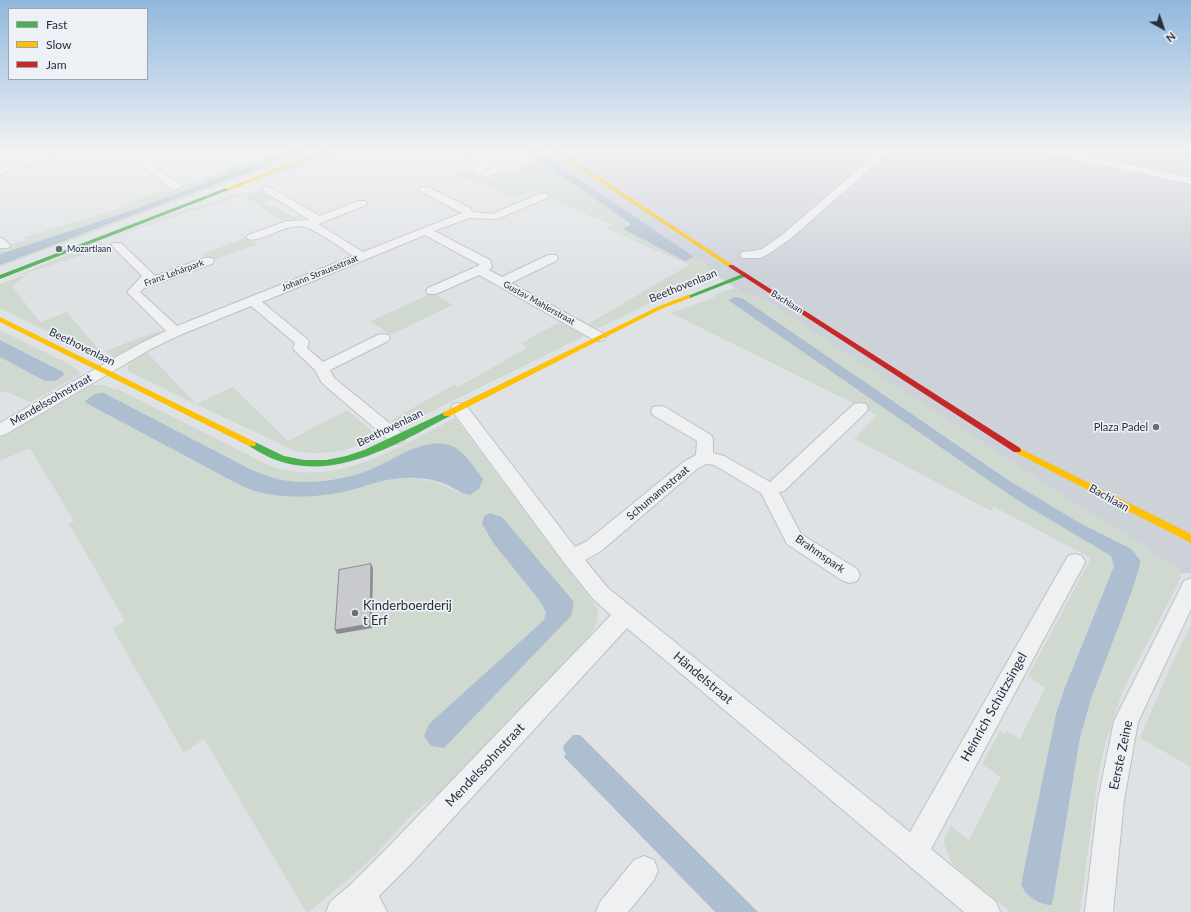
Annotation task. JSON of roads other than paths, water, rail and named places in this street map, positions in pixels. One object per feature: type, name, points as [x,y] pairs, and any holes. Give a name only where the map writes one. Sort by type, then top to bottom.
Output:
[{"type":"street","points":[[0,277],[218,193]]},
{"type":"street","points":[[272,193],[362,256]]},
{"type":"street","points":[[431,193],[466,210],[469,215]]},
{"type":"street","name":"Bachlaan","points":[[619,193],[1022,453],[1191,539]]},
{"type":"street","points":[[746,255],[756,255],[766,251],[786,237],[838,193]]},
{"type":"street","name":"Johann Straussstraat","points":[[103,370],[175,332],[459,217],[469,215],[493,217],[543,196]]},
{"type":"street","points":[[252,237],[286,225],[313,221],[362,203]]},
{"type":"street","name":"Gustav Mahlerstraat","points":[[426,231],[486,263],[482,268],[502,282],[600,337]]},
{"type":"street","points":[[117,245],[149,276],[133,292],[175,332]]},
{"type":"street","points":[[502,282],[552,258]]},
{"type":"street","name":"Franz Lehárpark","points":[[140,285],[208,261]]},
{"type":"street","points":[[432,291],[482,268]]},
{"type":"street","name":"Beethovenlaan","points":[[0,319],[282,460],[307,464],[335,462],[354,458],[459,408],[681,298],[745,275]]},
{"type":"street","points":[[253,301],[302,342],[300,349],[322,368],[327,380],[397,438]]},
{"type":"street","points":[[322,368],[383,338]]},
{"type":"street","name":"Mendelssohnstraat","points":[[0,430],[103,370]]},
{"type":"street","name":"Händelstraat","points":[[459,408],[572,558],[601,594],[986,912]]},
{"type":"street","points":[[659,411],[705,439],[704,458],[718,460],[768,489],[778,486],[860,408]]},
{"type":"street","name":"Bachlaan","points":[[1022,453],[1051,478]]},
{"type":"street","name":"Schumannstraat","points":[[572,558],[594,546],[691,465],[704,458]]},
{"type":"street","name":"Brahmspark","points":[[768,489],[794,539],[850,575]]},
{"type":"street","name":"Heinrich Schützsingel","points":[[914,852],[1075,562]]},
{"type":"street","name":"Eerste Zeine","points":[[1098,912],[1111,800],[1126,721],[1191,587]]},
{"type":"street","name":"Mendelssohnstraat","points":[[340,912],[367,903],[432,821],[626,614]]},
{"type":"street","points":[[610,912],[644,870]]},
{"type":"water","points":[[180,193],[193,193],[0,265],[0,254],[133,210]]},
{"type":"water","points":[[585,193],[599,193],[694,257],[685,261],[625,230],[624,228],[630,225],[630,223]]},
{"type":"water","points":[[736,297],[742,298],[1010,481],[1078,522],[1131,549],[1140,560],[1140,565],[1132,591],[1091,699],[1080,738],[1053,901],[1051,905],[1047,905],[1033,899],[1025,892],[1021,884],[1056,714],[1065,687],[1114,566],[1111,556],[1017,500],[728,300]]},
{"type":"water","points":[[0,340],[63,372],[64,375],[55,381],[45,381],[0,357]]},
{"type":"water","points":[[104,393],[248,468],[278,479],[310,482],[352,476],[372,469],[418,447],[428,444],[438,444],[449,445],[459,450],[464,454],[483,479],[479,489],[470,495],[440,482],[413,478],[391,479],[344,492],[320,496],[295,497],[258,492],[236,483],[86,403],[85,401],[95,394]]},
{"type":"water","points":[[490,513],[502,517],[574,602],[571,616],[444,748],[431,746],[424,736],[429,724],[544,620],[546,612],[540,601],[494,544],[482,524],[484,516]]},
{"type":"water","points":[[573,735],[580,735],[758,912],[715,912],[564,757],[566,754],[563,749],[564,745]]},
{"type":"place","name":"Mozartlaan","points":[[59,249]]},
{"type":"place","name":"Plaza Padel","points":[[1156,427]]},
{"type":"place","name":"Kinderboerderij t Erf","points":[[355,613]]}]
